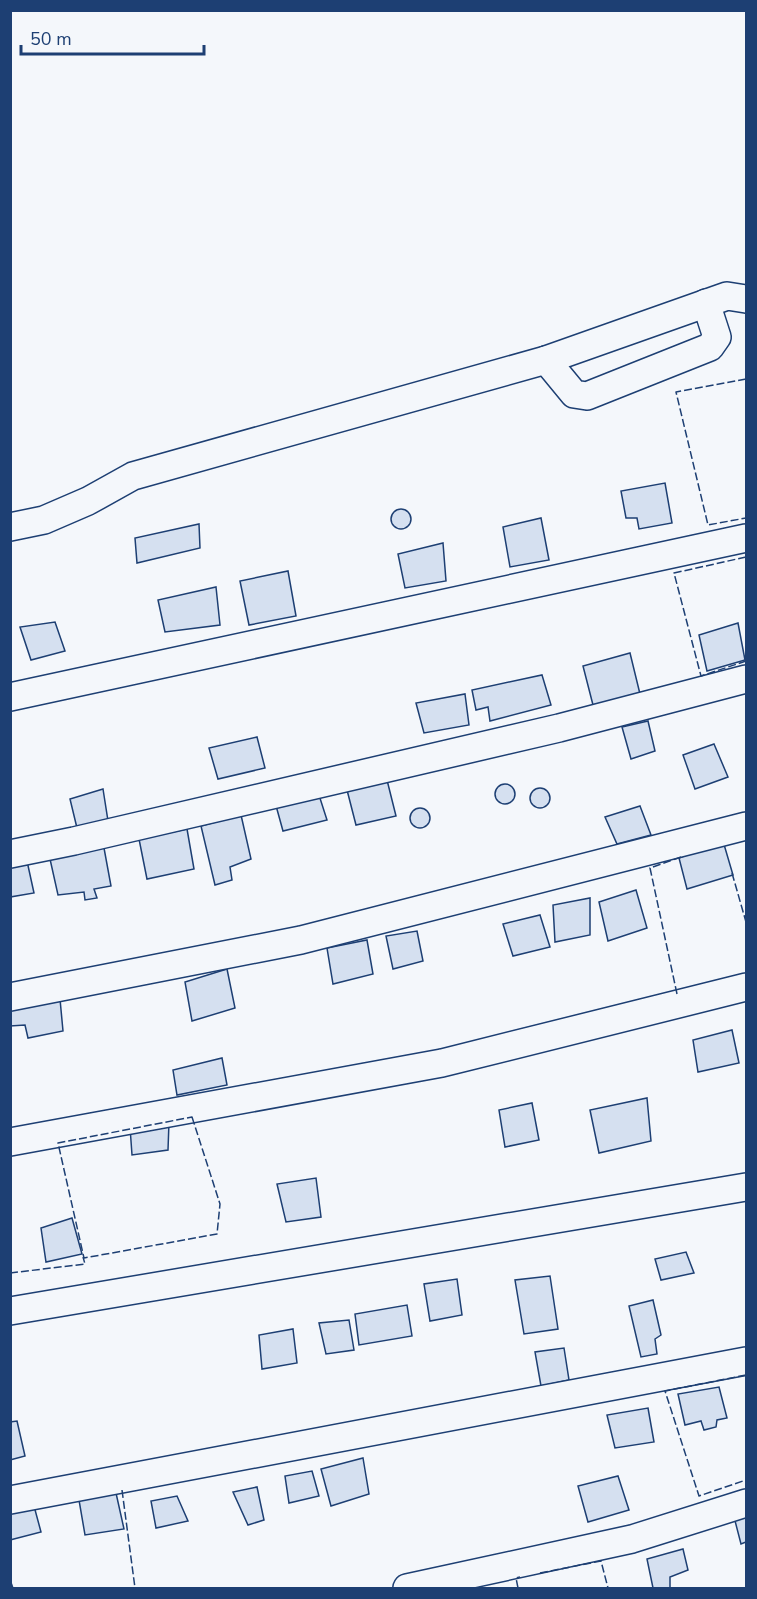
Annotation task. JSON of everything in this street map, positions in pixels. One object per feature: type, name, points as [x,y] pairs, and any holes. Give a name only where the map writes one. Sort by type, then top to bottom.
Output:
[{"type":"street","points":[[10,527],[44,520],[88,501],[133,476],[546,360],[727,296],[747,299]]},
{"type":"street","points":[[546,360],[574,394],[587,396],[710,347],[717,337],[706,303]]},
{"type":"street","points":[[10,697],[747,538]]},
{"type":"street","points":[[10,854],[74,842],[559,728],[747,679]]},
{"type":"street","points":[[10,997],[301,940],[747,826]]},
{"type":"street","points":[[10,1142],[442,1063],[747,987]]},
{"type":"street","points":[[10,1311],[747,1187]]},
{"type":"street","points":[[10,1500],[747,1361]]},
{"type":"street","points":[[407,1588],[632,1539],[747,1503]]},
{"type":"building","points":[[665,483],[672,523],[639,529],[637,518],[626,518],[621,491]]},
{"type":"building","points":[[401,509],[408,512],[411,519],[408,526],[401,529],[394,526],[391,519],[394,512]]},
{"type":"building","points":[[541,518],[549,560],[510,567],[503,527]]},
{"type":"building","points":[[199,524],[200,548],[137,563],[135,538]]},
{"type":"building","points":[[443,543],[446,581],[405,588],[398,554]]},
{"type":"building","points":[[288,571],[296,616],[249,625],[240,581]]},
{"type":"building","points":[[216,587],[220,625],[165,632],[158,600]]},
{"type":"building","points":[[55,622],[65,651],[31,660],[20,627]]},
{"type":"building","points":[[738,623],[745,660],[707,671],[699,635]]},
{"type":"building","points":[[630,653],[640,694],[593,705],[583,666]]},
{"type":"building","points":[[542,675],[551,705],[490,721],[488,707],[476,710],[472,690]]},
{"type":"building","points":[[465,694],[469,725],[424,733],[416,703]]},
{"type":"building","points":[[648,721],[655,751],[631,759],[622,727]]},
{"type":"building","points":[[257,737],[265,768],[218,779],[209,748]]},
{"type":"building","points":[[714,744],[728,777],[695,789],[683,755]]},
{"type":"building","points":[[387,780],[396,816],[356,825],[346,786]]},
{"type":"building","points":[[505,784],[512,787],[515,794],[512,801],[505,804],[498,801],[495,794],[498,787]]},
{"type":"building","points":[[540,788],[547,791],[550,798],[547,805],[540,808],[533,805],[530,798],[533,791]]},
{"type":"building","points":[[103,789],[108,821],[77,828],[70,799]]},
{"type":"building","points":[[318,792],[327,820],[283,831],[275,802]]},
{"type":"building","points":[[640,806],[651,835],[617,844],[605,817]]},
{"type":"building","points":[[420,808],[427,811],[430,818],[427,825],[420,828],[413,825],[410,818],[413,811]]},
{"type":"building","points":[[241,815],[251,859],[230,867],[232,880],[215,885],[201,826]]},
{"type":"building","points":[[187,829],[194,869],[147,879],[139,839]]},
{"type":"building","points":[[723,841],[733,875],[687,889],[679,858]]},
{"type":"building","points":[[104,848],[111,886],[94,889],[97,898],[85,900],[84,892],[58,895],[50,859]]},
{"type":"building","points":[[27,861],[34,893],[10,897],[10,864]]},
{"type":"building","points":[[636,890],[647,928],[608,941],[599,902]]},
{"type":"building","points":[[590,898],[590,935],[555,942],[553,905]]},
{"type":"building","points":[[540,915],[550,947],[513,956],[503,924]]},
{"type":"building","points":[[417,931],[423,961],[393,969],[386,936]]},
{"type":"building","points":[[367,940],[373,974],[333,984],[327,948]]},
{"type":"building","points":[[227,969],[235,1008],[192,1021],[185,982]]},
{"type":"building","points":[[60,999],[63,1031],[28,1038],[25,1025],[10,1026],[10,1009]]},
{"type":"building","points":[[732,1030],[739,1063],[698,1072],[693,1040]]},
{"type":"building","points":[[222,1058],[227,1085],[177,1095],[173,1070]]},
{"type":"building","points":[[647,1098],[651,1141],[599,1153],[590,1110]]},
{"type":"building","points":[[532,1103],[539,1140],[505,1147],[499,1110]]},
{"type":"building","points":[[169,1122],[168,1150],[132,1155],[130,1127]]},
{"type":"building","points":[[316,1178],[321,1217],[286,1222],[277,1184]]},
{"type":"building","points":[[72,1218],[82,1254],[46,1262],[41,1228]]},
{"type":"building","points":[[686,1252],[694,1273],[661,1280],[655,1259]]},
{"type":"building","points":[[550,1276],[558,1329],[524,1334],[515,1280]]},
{"type":"building","points":[[457,1279],[462,1315],[430,1321],[424,1284]]},
{"type":"building","points":[[653,1300],[661,1335],[655,1339],[657,1354],[641,1357],[629,1306]]},
{"type":"building","points":[[407,1305],[412,1336],[359,1345],[355,1314]]},
{"type":"building","points":[[349,1320],[354,1350],[326,1354],[319,1323]]},
{"type":"building","points":[[293,1329],[297,1363],[262,1369],[259,1335]]},
{"type":"building","points":[[564,1348],[569,1380],[541,1386],[535,1352]]},
{"type":"building","points":[[719,1387],[727,1418],[717,1420],[716,1427],[704,1430],[701,1421],[685,1425],[678,1394]]},
{"type":"building","points":[[648,1408],[654,1442],[615,1448],[607,1415]]},
{"type":"building","points":[[17,1421],[25,1456],[10,1460],[10,1422]]},
{"type":"building","points":[[363,1458],[369,1494],[331,1506],[321,1469]]},
{"type":"building","points":[[312,1471],[319,1496],[289,1503],[285,1476]]},
{"type":"building","points":[[618,1476],[629,1510],[588,1522],[578,1486]]},
{"type":"building","points":[[257,1487],[264,1520],[248,1525],[233,1492]]},
{"type":"building","points":[[116,1493],[124,1529],[85,1535],[79,1500]]},
{"type":"building","points":[[177,1496],[188,1521],[156,1528],[151,1501]]},
{"type":"building","points":[[34,1506],[41,1532],[10,1540],[10,1508]]},
{"type":"building","points":[[746,1510],[746,1542],[741,1544],[733,1513]]},
{"type":"building","points":[[683,1549],[688,1570],[670,1577],[670,1588],[653,1588],[647,1559]]},
{"type":"fence","points":[[746,379],[676,392],[708,525],[746,518]]},
{"type":"fence","points":[[746,557],[674,573],[701,676],[746,661]]},
{"type":"fence","points":[[677,994],[650,868],[681,857]]},
{"type":"fence","points":[[732,873],[746,922]]},
{"type":"fence","points":[[192,1117],[220,1204],[217,1234],[84,1258],[58,1143],[192,1117]]},
{"type":"fence","points":[[10,1273],[85,1264],[83,1257]]},
{"type":"fence","points":[[746,1375],[665,1391],[699,1496],[746,1480]]},
{"type":"fence","points":[[122,1490],[135,1588]]},
{"type":"fence","points":[[540,1573],[601,1561],[608,1588]]},
{"type":"fence","points":[[518,1588],[516,1578],[520,1577]]},
{"type":"fence","points":[[10,1580],[13,1588]]}]
